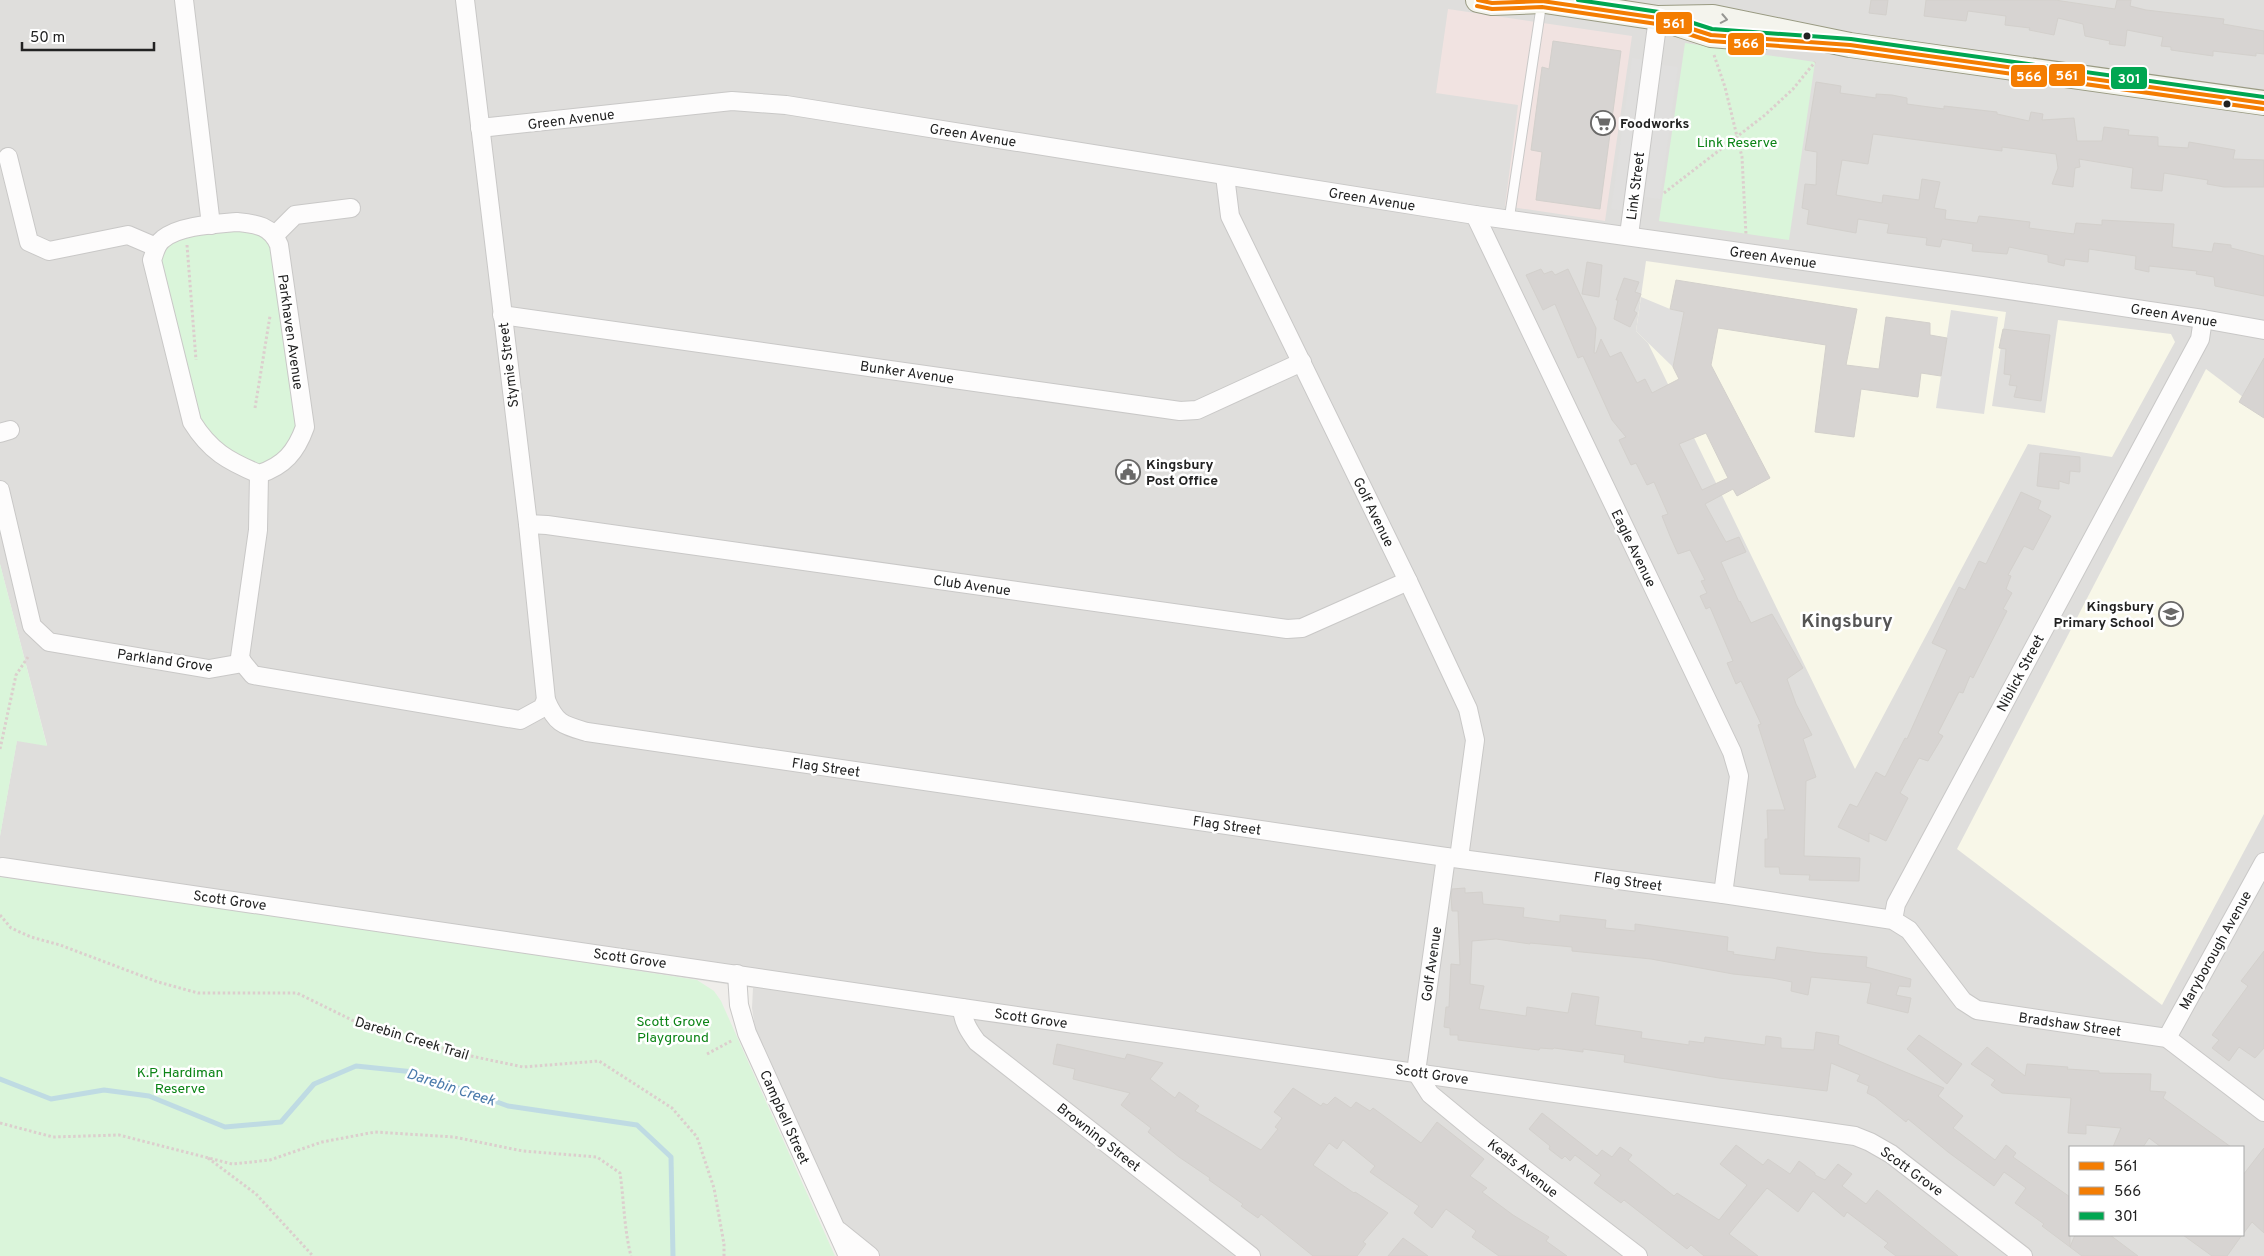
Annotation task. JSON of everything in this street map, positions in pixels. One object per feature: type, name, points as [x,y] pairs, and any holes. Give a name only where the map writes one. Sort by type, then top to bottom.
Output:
[{"type":"main road","points":[[1478,0],[1492,3],[1567,2],[1658,18],[1713,17],[1850,45],[2264,103]]},
{"type":"street","points":[[184,0],[211,225]]},
{"type":"street","name":"Stymie Street","points":[[465,0],[528,524],[546,700],[550,710],[562,725]]},
{"type":"street","name":"Link Street","points":[[1629,235],[1658,18]]},
{"type":"street","name":"Green Avenue","points":[[480,128],[732,101],[786,105],[1474,215],[1629,235],[2203,319],[2264,330]]},
{"type":"street","points":[[8,157],[29,242],[49,251],[128,235],[156,247]]},
{"type":"street","name":"Golf Avenue","points":[[1225,176],[1230,216],[1408,581],[1468,709],[1475,740],[1416,1072]]},
{"type":"street","points":[[351,208],[295,215],[275,235],[266,228],[237,222],[185,229],[164,238],[156,247],[152,260],[192,422],[203,440],[227,461],[259,474],[258,530],[240,656],[253,675],[520,720],[542,708],[546,700]]},
{"type":"street","name":"Eagle Avenue","points":[[1474,215],[1732,752],[1739,776],[1723,894]]},
{"type":"street","name":"Parkhaven Avenue","points":[[259,474],[274,470],[286,458],[299,444],[305,427],[279,245],[275,235]]},
{"type":"street","name":"Bunker Avenue","points":[[502,315],[1180,411],[1197,410],[1302,362]]},
{"type":"street","name":"Niblick Street","points":[[1893,920],[1896,904],[2200,339],[2203,319]]},
{"type":"street","name":"Parkland Grove","points":[[0,490],[32,626],[49,642],[209,669],[243,663]]},
{"type":"street","name":"Club Avenue","points":[[528,524],[547,525],[1286,629],[1302,628],[1408,581]]},
{"type":"street","name":"Flag Street","points":[[562,725],[587,732],[1453,858],[1723,894],[1893,920]]},
{"type":"street","name":"Maryborough Avenue","points":[[2167,1038],[2264,862]]},
{"type":"street","name":"Scott Grove","points":[[2,867],[962,1008],[1855,1136],[1891,1154],[2023,1256]]},
{"type":"street","name":"Bradshaw Street","points":[[1893,920],[1909,930],[1963,1001],[1977,1010],[2167,1038],[2264,1112]]},
{"type":"street","name":"Campbell Street","points":[[737,974],[739,1005],[747,1033],[848,1256]]},
{"type":"street","name":"Browning Street","points":[[962,1008],[962,1019],[977,1042],[1251,1256]]},
{"type":"street","name":"Keats Avenue","points":[[1416,1072],[1430,1094],[1638,1256]]},
{"type":"street","points":[[836,1229],[870,1256]]},
{"type":"lane","points":[[1510,220],[1540,1]]},
{"type":"path","points":[[1711,47],[1725,87],[1742,157],[1746,235]]},
{"type":"path","points":[[1664,193],[1765,115],[1786,96],[1815,62]]},
{"type":"path","points":[[195,241],[186,242],[196,360]]},
{"type":"path","points":[[255,408],[271,313]]},
{"type":"path","points":[[0,749],[16,675],[28,657]]},
{"type":"path","name":"Darebin Creek Trail","points":[[0,914],[11,928],[30,937],[60,945],[158,982],[198,993],[297,993],[358,1023],[466,1055],[523,1067],[599,1061],[672,1108],[697,1136],[714,1188],[724,1244],[724,1256]]},
{"type":"path","points":[[708,1054],[747,1033]]},
{"type":"path","points":[[0,1123],[53,1137],[119,1135],[232,1164],[270,1160],[322,1142],[375,1132],[454,1136],[523,1151],[596,1157],[620,1173],[625,1202],[627,1241],[631,1256]]},
{"type":"path","points":[[207,1157],[256,1194],[313,1256]]},
{"type":"shaded area","points":[[0,0],[2264,0],[2264,1256],[856,1256],[755,1028],[752,1008],[753,988],[0,877],[0,836],[17,740],[47,745],[0,564]]},
{"type":"shaded area","points":[[1448,9],[1632,36],[1605,221],[1505,206],[1518,105],[1436,93]]},
{"type":"shaded area","points":[[1632,58],[1645,60],[1625,211],[1611,209]]},
{"type":"shaded area","points":[[1662,65],[1678,67],[1660,199],[1645,197]]},
{"type":"shaded area","points":[[1646,261],[2006,312],[1992,406],[2045,413],[2058,320],[2171,334],[2175,342],[2112,457],[2028,444],[1855,769],[1648,343],[1636,331]]},
{"type":"shaded area","points":[[1641,297],[1670,309],[1684,312],[1673,367],[1636,331]]},
{"type":"shaded area","points":[[1951,310],[1998,317],[1984,414],[1936,408]]},
{"type":"shaded area","name":"Kingsbury Primary School","points":[[2206,369],[2264,413],[2264,814],[2162,1005],[1957,849]]},
{"type":"green space","name":"Link Reserve","points":[[1685,43],[1815,62],[1789,240],[1659,221]]},
{"type":"green space","points":[[238,228],[263,232],[274,246],[296,425],[285,453],[261,469],[232,457],[196,421],[157,260],[166,243],[189,234]]},
{"type":"green space","points":[[0,564],[47,746],[17,741],[0,836]]},
{"type":"green space","name":"K.P. Hardiman Reserve","points":[[0,877],[374,930],[697,980],[714,991],[721,1001],[835,1256],[0,1256]]},
{"type":"building","points":[[1871,0],[1888,0],[1886,15],[1869,13]]},
{"type":"building","points":[[1926,0],[2055,0],[2115,9],[2117,0],[2131,0],[2130,6],[2146,10],[2224,19],[2223,24],[2264,31],[2264,54],[2256,53],[2256,56],[2213,51],[2213,56],[2171,50],[2171,47],[2161,46],[2163,37],[2127,30],[2125,46],[2109,44],[2110,41],[2085,36],[2083,24],[2058,18],[2054,35],[2029,30],[2030,28],[2005,25],[2006,16],[1968,11],[1966,21],[1924,16]]},
{"type":"building","points":[[1553,41],[1621,51],[1600,209],[1536,200],[1542,152],[1531,150],[1542,67],[1549,69]]},
{"type":"building","points":[[1816,82],[1841,86],[1840,93],[1876,98],[1876,94],[1907,98],[1907,104],[1944,109],[1944,106],[1997,112],[1997,114],[2029,121],[2031,112],[2043,114],[2042,120],[2074,118],[2077,141],[2102,141],[2104,127],[2129,130],[2128,135],[2158,137],[2158,146],[2188,148],[2189,142],[2235,150],[2233,159],[2264,160],[2264,187],[2224,187],[2207,184],[2208,180],[2164,173],[2162,191],[2131,188],[2133,168],[2079,159],[2080,167],[2075,168],[2073,187],[2052,184],[2058,168],[2056,154],[2002,147],[2002,151],[1873,134],[1868,164],[1842,160],[1836,195],[1882,203],[1883,195],[1919,200],[1922,179],[1940,182],[1934,208],[1946,210],[1945,219],[1977,223],[1979,216],[1997,218],[2030,222],[2029,228],[2074,234],[2076,223],[2102,225],[2102,220],[2174,224],[2172,247],[2212,252],[2214,243],[2231,245],[2231,248],[2264,256],[2264,296],[2215,286],[2214,277],[2196,274],[2197,271],[2149,266],[2149,272],[2135,269],[2136,256],[2089,249],[2088,262],[2065,259],[2064,266],[2048,262],[2048,255],[2009,247],[2007,254],[1972,251],[1973,244],[1942,239],[1940,247],[1926,245],[1927,238],[1887,233],[1889,224],[1858,219],[1856,233],[1807,224],[1809,210],[1802,208],[1805,184],[1816,185],[1817,152],[1805,150]]},
{"type":"building","points":[[1587,262],[1602,265],[1599,297],[1582,294]]},
{"type":"building","points":[[1541,269],[1544,274],[1552,271],[1555,275],[1568,269],[1596,328],[1594,353],[1596,353],[1601,339],[1610,357],[1621,352],[1637,383],[1645,379],[1652,393],[1679,379],[1673,367],[1684,312],[1670,309],[1676,280],[1857,309],[1846,365],[1879,369],[1886,317],[1930,323],[1930,335],[1947,338],[1941,376],[1921,373],[1918,397],[1861,389],[1854,437],[1815,432],[1826,345],[1718,328],[1711,365],[1770,478],[1737,496],[1733,489],[1705,504],[1726,542],[1739,537],[1746,552],[1721,562],[1739,602],[1751,623],[1772,614],[1803,668],[1787,679],[1796,704],[1812,735],[1803,739],[1816,777],[1806,781],[1804,856],[1860,858],[1859,881],[1809,880],[1810,875],[1780,874],[1779,867],[1765,867],[1765,839],[1768,839],[1767,810],[1785,810],[1758,725],[1761,724],[1741,681],[1736,684],[1727,663],[1733,661],[1710,607],[1706,609],[1700,596],[1707,593],[1701,581],[1705,580],[1690,550],[1678,554],[1662,516],[1668,514],[1654,482],[1647,485],[1636,463],[1631,465],[1619,440],[1626,437],[1612,420],[1583,356],[1578,358],[1555,304],[1543,310],[1526,275]],"holes":[[[1706,433],[1728,478],[1702,490],[1679,444]]]},
{"type":"building","points":[[1624,278],[1639,282],[1635,292],[1641,294],[1634,311],[1637,313],[1630,327],[1614,319],[1618,300],[1616,300]]},
{"type":"building","points":[[2003,329],[2050,335],[2041,401],[2014,397],[2017,386],[2009,385],[2011,375],[2004,374],[2006,349],[1999,348]]},
{"type":"building","points":[[2264,358],[2264,418],[2239,402]]},
{"type":"building","points":[[2040,453],[2080,457],[2080,472],[2070,471],[2069,484],[2059,481],[2059,489],[2037,486]]},
{"type":"building","points":[[2021,492],[2041,501],[2038,509],[2051,516],[2033,550],[2024,546],[2008,575],[2011,576],[2006,589],[2012,593],[2003,609],[2007,611],[1973,678],[1970,676],[1963,693],[1959,692],[1938,733],[1943,736],[1928,761],[1919,758],[1900,793],[1908,798],[1886,841],[1869,833],[1869,842],[1838,827],[1850,804],[1857,807],[1876,772],[1885,777],[1905,738],[1907,739],[1947,650],[1932,643],[1959,587],[1965,590],[1979,561],[1986,564]]},
{"type":"building","points":[[1465,888],[1465,893],[1482,892],[1483,904],[1524,908],[1523,917],[1560,922],[1560,915],[1606,920],[1605,928],[1635,931],[1635,924],[1728,937],[1727,951],[1734,952],[1733,954],[1775,960],[1777,947],[1867,957],[1866,967],[1911,979],[1910,987],[1899,986],[1896,995],[1911,998],[1908,1013],[1867,1003],[1871,983],[1811,977],[1808,995],[1791,991],[1792,982],[1772,978],[1733,974],[1651,959],[1572,951],[1572,947],[1496,939],[1472,941],[1470,984],[1484,986],[1479,1009],[1526,1016],[1527,1007],[1568,1013],[1572,993],[1599,997],[1595,1025],[1642,1032],[1641,1038],[1689,1045],[1689,1041],[1704,1043],[1705,1037],[1765,1045],[1766,1036],[1781,1038],[1781,1048],[1814,1050],[1816,1032],[1839,1036],[1838,1044],[1944,1088],[1938,1096],[1963,1116],[1953,1128],[1995,1160],[2006,1145],[2016,1153],[2013,1157],[2069,1196],[2070,1247],[2042,1226],[2044,1224],[2015,1203],[2026,1188],[2004,1172],[1994,1186],[1908,1119],[1906,1122],[1875,1097],[1867,1093],[1869,1086],[1857,1081],[1860,1075],[1831,1063],[1827,1091],[1719,1078],[1624,1062],[1625,1055],[1583,1049],[1583,1052],[1554,1048],[1540,1048],[1539,1050],[1458,1040],[1458,1035],[1450,1035],[1450,1028],[1444,1027],[1446,1007],[1449,1007],[1451,964],[1460,965],[1458,911],[1452,911],[1452,889]]},
{"type":"building","points":[[2264,951],[2264,1048],[2255,1058],[2239,1047],[2229,1061],[2212,1048],[2219,1040],[2212,1035],[2248,986],[2241,981]]},
{"type":"building","points":[[1919,1035],[1962,1064],[1947,1084],[1907,1049]]},
{"type":"building","points":[[1057,1044],[1125,1059],[1127,1054],[1163,1063],[1150,1079],[1175,1098],[1179,1092],[1199,1106],[1195,1111],[1261,1150],[1278,1129],[1275,1127],[1282,1118],[1274,1112],[1293,1088],[1321,1106],[1323,1103],[1327,1105],[1335,1097],[1351,1108],[1356,1102],[1370,1111],[1373,1108],[1421,1143],[1437,1122],[1484,1159],[1470,1176],[1487,1188],[1482,1192],[1513,1215],[1549,1237],[1546,1241],[1567,1256],[1499,1256],[1472,1237],[1476,1231],[1446,1209],[1432,1228],[1414,1213],[1419,1206],[1370,1172],[1375,1166],[1343,1140],[1337,1149],[1329,1143],[1313,1165],[1388,1213],[1363,1242],[1366,1244],[1357,1256],[1313,1256],[1261,1214],[1258,1218],[1241,1206],[1243,1204],[1148,1132],[1151,1128],[1121,1105],[1130,1093],[1073,1079],[1075,1069],[1053,1064]]},
{"type":"building","points":[[1987,1047],[2025,1076],[2027,1064],[2068,1067],[2067,1069],[2099,1071],[2099,1073],[2151,1074],[2150,1091],[2166,1092],[2163,1098],[2230,1146],[2160,1146],[2149,1138],[2144,1146],[2113,1146],[2121,1128],[2086,1125],[2086,1134],[2068,1133],[2071,1098],[2002,1093],[1991,1085],[1995,1080],[1971,1064]]},
{"type":"building","points":[[1542,1113],[1597,1156],[1602,1150],[1612,1157],[1620,1147],[1632,1155],[1628,1160],[1674,1196],[1677,1193],[1719,1220],[1747,1185],[1720,1164],[1736,1145],[1763,1165],[1768,1159],[1790,1174],[1799,1161],[1815,1173],[1815,1175],[1825,1180],[1838,1164],[1852,1174],[1842,1186],[1866,1204],[1877,1190],[1958,1256],[1896,1256],[1884,1247],[1888,1243],[1847,1212],[1844,1217],[1813,1191],[1798,1212],[1767,1188],[1729,1234],[1758,1256],[1704,1256],[1691,1245],[1687,1249],[1624,1200],[1621,1203],[1594,1183],[1601,1175],[1575,1155],[1570,1161],[1565,1156],[1562,1159],[1549,1149],[1550,1146],[1529,1129]]},
{"type":"building","points":[[2264,1148],[2264,1233],[2252,1222],[2244,1233],[2244,1174]]},
{"type":"building","points":[[2075,1236],[2111,1236],[2138,1256],[2082,1256],[2070,1247]]},
{"type":"building","points":[[2184,1236],[2241,1236],[2227,1256],[2212,1256]]},
{"type":"building","points":[[1403,1238],[1428,1256],[1388,1256]]},
{"type":"waterway","name":"Darebin Creek","points":[[0,1079],[51,1099],[104,1090],[149,1096],[225,1127],[281,1122],[314,1084],[356,1066],[414,1072],[508,1106],[637,1125],[671,1157],[673,1256]]},
{"type":"transit line","name":"561","points":[[1478,0],[1492,3],[1542,1],[1658,18],[1711,35],[1850,45],[2264,103]]},
{"type":"transit line","name":"301","points":[[1578,0],[1659,12],[1712,29],[1851,39],[2264,97]]},
{"type":"transit line","name":"566","points":[[1477,6],[1492,9],[1542,7],[1657,24],[1710,41],[1849,51],[2263,109]]},
{"type":"place","name":"Foodworks","points":[[1603,123]]},
{"type":"place","name":"Kingsbury Post Office","points":[[1128,472]]},
{"type":"place","name":"Kingsbury Primary School","points":[[2171,614]]},
{"type":"district","name":"Kingsbury","points":[[1847,620]]},
{"type":"park label","name":"Scott Grove Playground","points":[[673,1030]]}]
